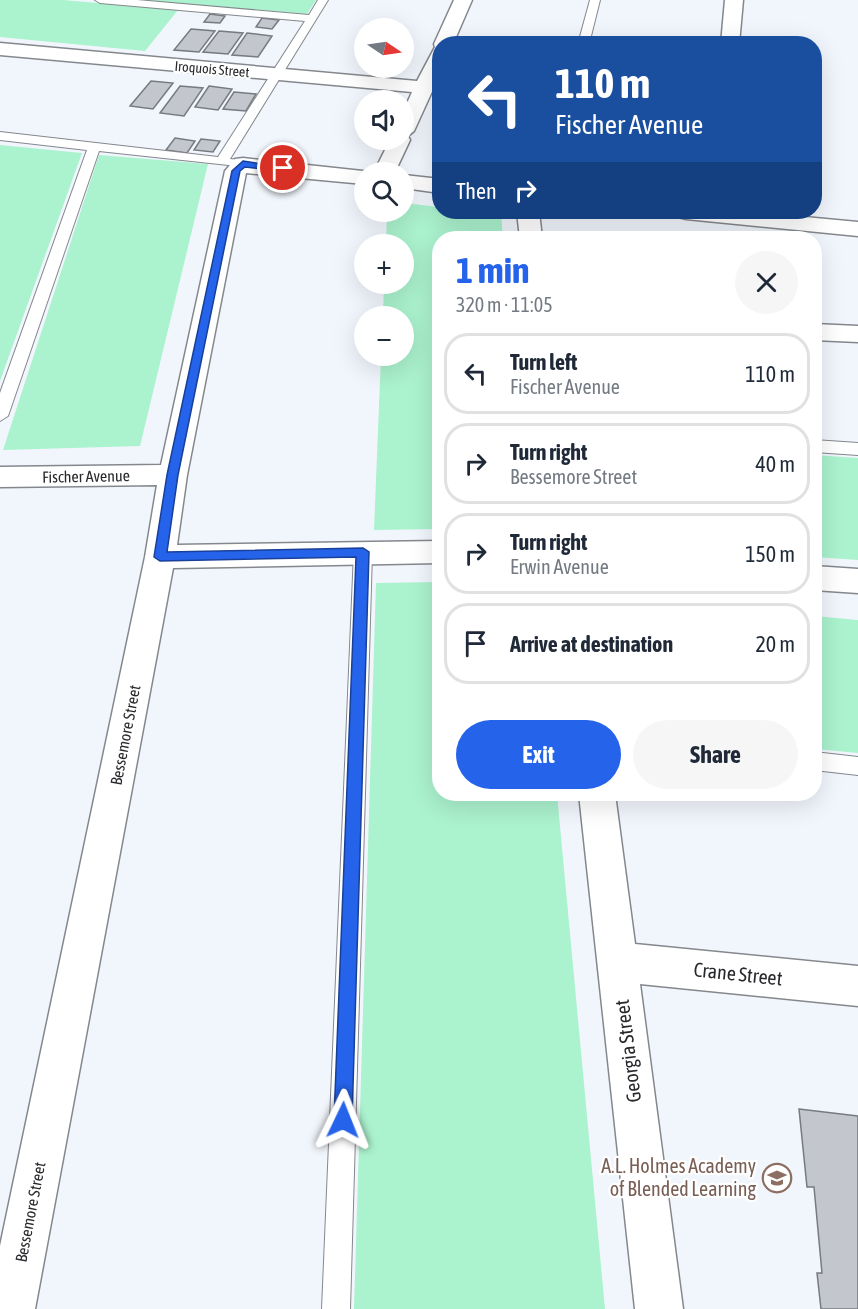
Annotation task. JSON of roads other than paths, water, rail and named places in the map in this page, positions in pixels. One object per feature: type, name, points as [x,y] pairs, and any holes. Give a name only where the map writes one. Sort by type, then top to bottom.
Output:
[{"type":"street","points":[[447,36],[463,0]]},
{"type":"street","points":[[731,36],[734,0]]},
{"type":"street","name":"Iroquois Street","points":[[0,49],[423,87]]},
{"type":"street","points":[[414,108],[432,68]]},
{"type":"street","points":[[232,163],[354,176]]},
{"type":"street","name":"Bessemore Street","points":[[11,1309],[160,557],[172,475],[236,171],[232,163]]},
{"type":"street","points":[[414,183],[432,185]]},
{"type":"street","points":[[769,219],[858,229]]},
{"type":"street","points":[[822,332],[858,334]]},
{"type":"street","name":"Fischer Avenue","points":[[0,477],[172,475]]},
{"type":"street","points":[[160,557],[432,552]]},
{"type":"street","points":[[822,579],[858,581]]},
{"type":"street","name":"Georgia Street","points":[[598,801],[658,1309]]},
{"type":"street","name":"Crane Street","points":[[617,962],[858,986]]},
{"type":"lane","points":[[100,0],[312,18]]},
{"type":"lane","points":[[0,136],[232,163],[276,75],[323,0]]},
{"type":"lane","points":[[585,36],[595,0]]},
{"type":"lane","points":[[0,416],[94,147]]},
{"type":"lane","points":[[822,447],[858,449]]},
{"type":"lane","points":[[336,1309],[363,552]]},
{"type":"lane","points":[[822,762],[858,766]]},
{"type":"place","name":"A.L. Holmes Academy of Blended Learning","points":[[777,1178]]}]
